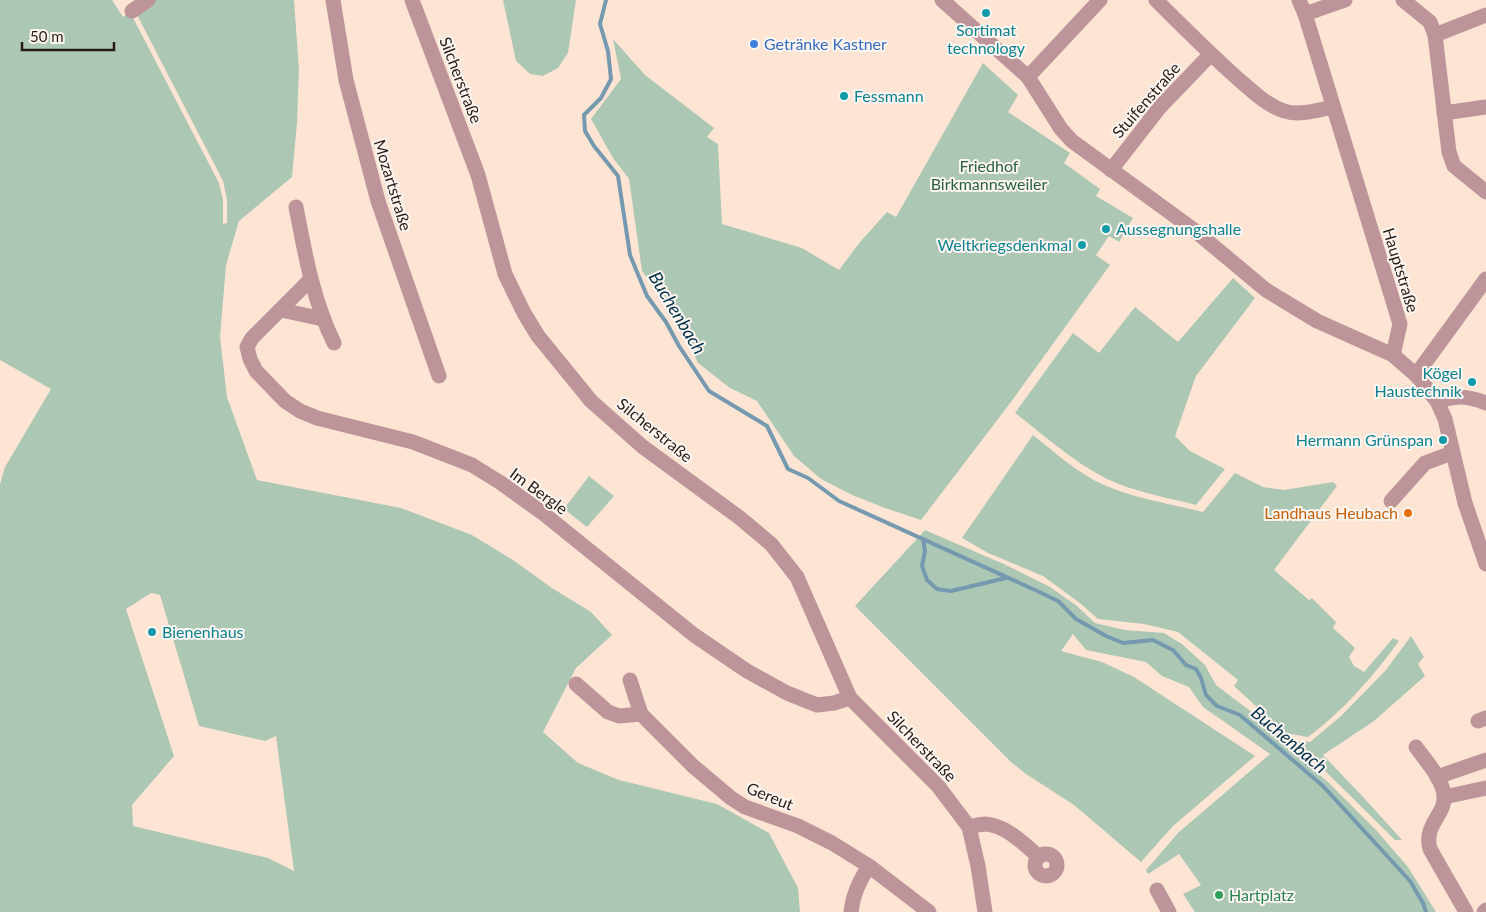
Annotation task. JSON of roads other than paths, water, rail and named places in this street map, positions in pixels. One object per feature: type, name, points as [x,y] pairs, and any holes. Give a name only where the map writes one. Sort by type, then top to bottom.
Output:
[{"type":"street","points":[[132,11],[148,0]]},
{"type":"street","name":"Mozartstraße","points":[[334,0],[346,80],[378,201],[439,376]]},
{"type":"street","name":"Silcherstraße","points":[[412,0],[478,175],[505,274],[524,313],[538,336],[591,401],[643,447],[740,518],[771,544],[797,577],[850,698],[938,786],[969,827],[978,866],[985,912]]},
{"type":"street","points":[[942,0],[1028,77],[1061,129],[1072,142],[1194,230],[1266,290],[1317,321],[1393,355],[1416,375],[1437,401],[1445,419],[1464,503],[1485,558]]},
{"type":"street","points":[[1028,77],[1100,0]]},
{"type":"street","points":[[1156,0],[1210,54],[1264,100],[1285,111],[1298,112],[1333,107]]},
{"type":"street","points":[[1302,7],[1345,0]]},
{"type":"street","points":[[1403,0],[1430,22],[1435,35],[1444,113],[1454,166],[1486,192]]},
{"type":"street","name":"Hauptstraße","points":[[1302,7],[1400,324],[1393,355]]},
{"type":"street","points":[[1435,35],[1486,15]]},
{"type":"street","name":"Stuifenstraße","points":[[1110,170],[1160,107],[1210,54]]},
{"type":"street","points":[[1444,113],[1486,107]]},
{"type":"street","points":[[296,207],[310,280],[323,319],[334,343]]},
{"type":"street","points":[[1416,375],[1486,278]]},
{"type":"street","name":"Im Bergle","points":[[310,280],[252,338],[247,347],[256,371],[285,401],[300,411],[317,418],[413,442],[472,466],[501,483],[544,514],[694,635],[747,671],[787,693],[816,705],[834,703],[850,698]]},
{"type":"street","points":[[281,310],[323,319]]},
{"type":"street","points":[[1437,401],[1469,397],[1486,403]]},
{"type":"street","points":[[1391,502],[1425,463],[1452,453]]},
{"type":"street","name":"Gereut","points":[[630,680],[641,714],[693,766],[745,807],[798,826],[832,843],[869,866],[929,912]]},
{"type":"street","points":[[576,684],[608,712],[619,716],[641,714]]},
{"type":"street","points":[[1416,747],[1437,777],[1444,797],[1442,808],[1434,820],[1428,840],[1430,849],[1466,912]]},
{"type":"street","points":[[1437,777],[1486,760]]},
{"type":"street","points":[[1444,797],[1486,788]]},
{"type":"street","points":[[969,827],[984,824],[1001,829],[1015,836],[1039,857]]},
{"type":"street","points":[[851,912],[852,899],[857,884],[869,866]]},
{"type":"street","points":[[1157,890],[1169,912]]},
{"type":"waterway","name":"Buchenbach","points":[[606,0],[600,24],[608,51],[611,79],[601,98],[584,115],[585,131],[594,146],[618,176],[630,255],[647,296],[666,322],[679,346],[709,391],[767,426],[788,469],[808,478],[839,501],[1058,601],[1076,619],[1106,636],[1123,643],[1153,640],[1173,650],[1186,665],[1196,669],[1206,695],[1217,706],[1240,715],[1323,786],[1410,881],[1426,912]]},
{"type":"waterway","name":"Buchenbach","points":[[923,539],[925,551],[922,566],[927,580],[937,589],[951,591],[1006,578]]},
{"type":"place","name":"Sortimat technology","points":[[986,13]]},
{"type":"place","name":"Getränke Kastner","points":[[754,44]]},
{"type":"place","name":"Fessmann","points":[[844,96]]},
{"type":"place","name":"Aussegnungshalle","points":[[1106,229]]},
{"type":"place","name":"Weltkriegsdenkmal","points":[[1082,245]]},
{"type":"place","name":"Kögel Haustechnik","points":[[1472,382]]},
{"type":"place","name":"Hermann Grünspan","points":[[1443,440]]},
{"type":"place","name":"Landhaus Heubach","points":[[1408,513]]},
{"type":"place","name":"Bienenhaus","points":[[152,632]]},
{"type":"place","name":"Hartplatz","points":[[1219,895]]},
{"type":"park label","name":"Friedhof Birkmannsweiler","points":[[989,175]]}]
